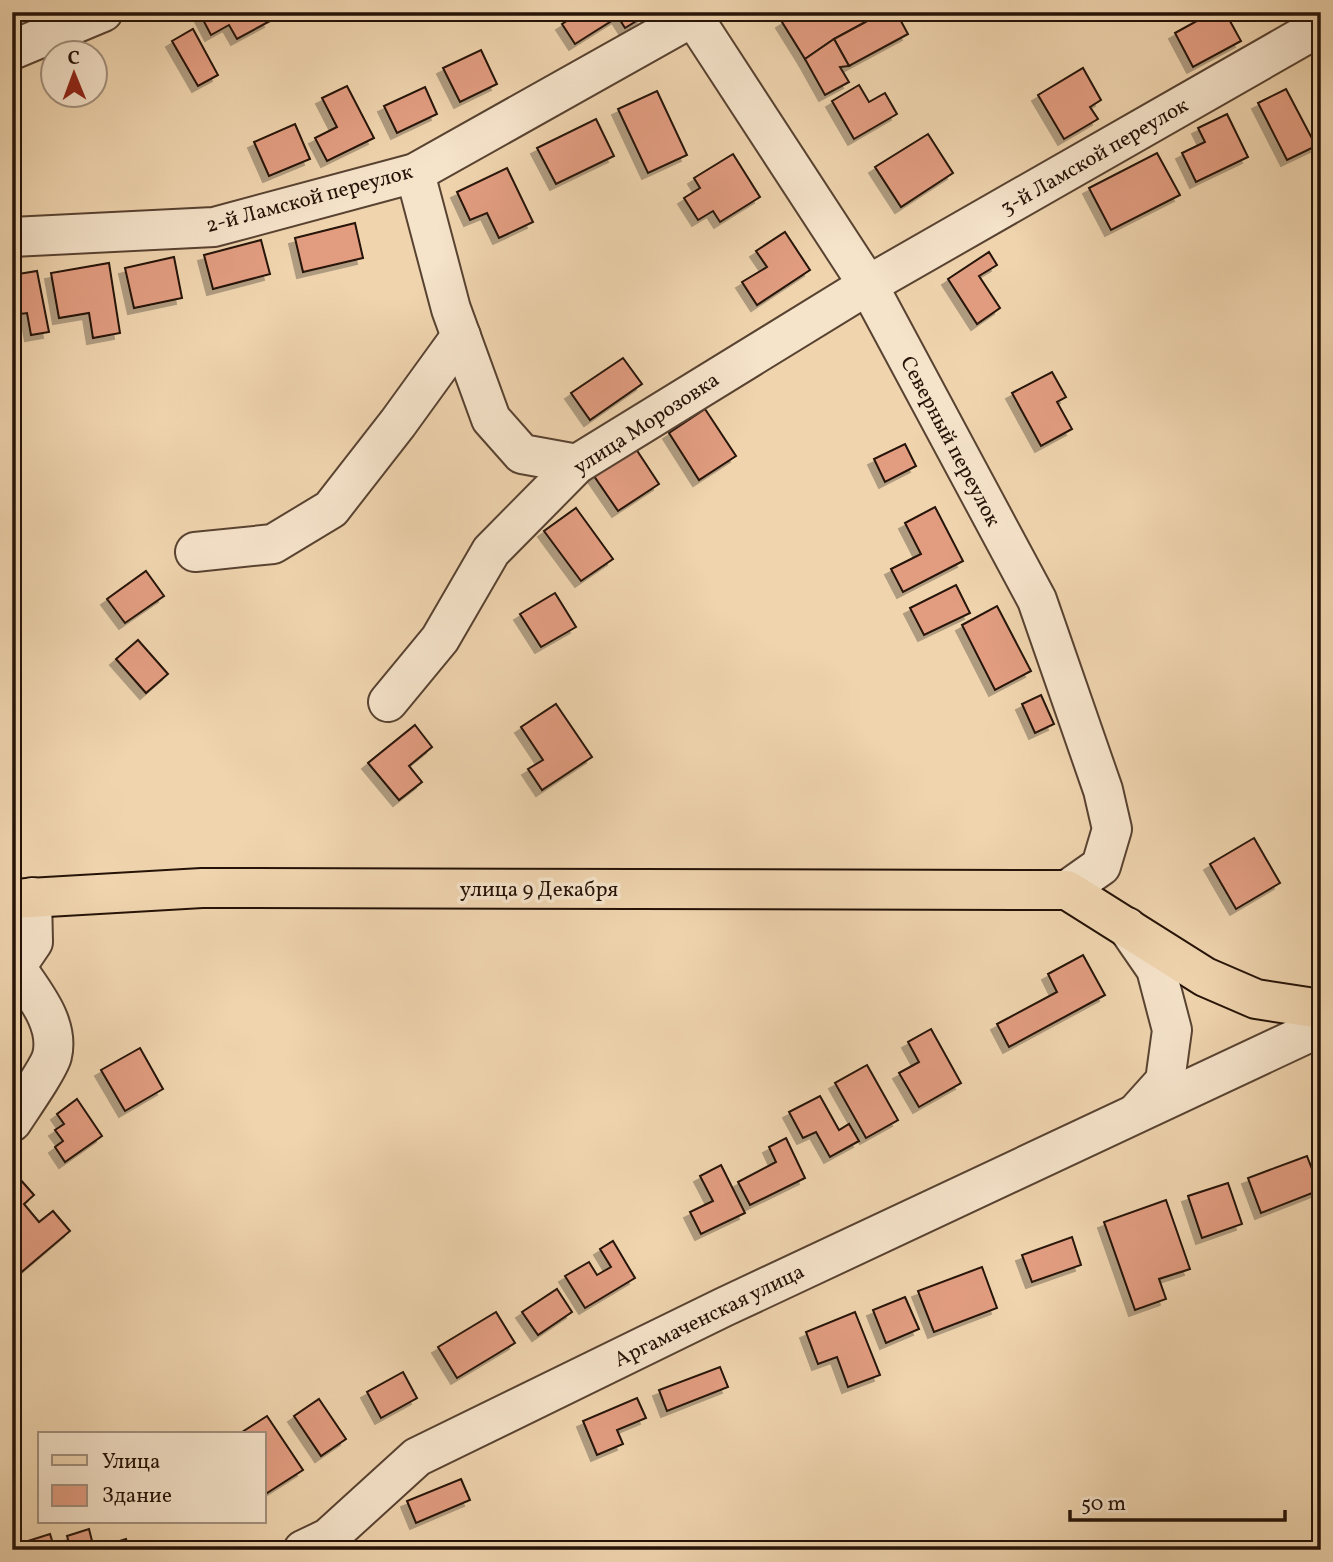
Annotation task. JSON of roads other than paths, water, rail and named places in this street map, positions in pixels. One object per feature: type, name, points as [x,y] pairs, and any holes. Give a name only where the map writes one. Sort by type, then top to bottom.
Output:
[{"type":"main road","name":"улица 9 Декабря","points":[[22,898],[202,888],[1067,890]]},
{"type":"main road","points":[[1067,890],[1205,977],[1256,999],[1321,1009]]},
{"type":"street","points":[[12,50],[103,12]]},
{"type":"street","name":"2-й Ламской переулок","points":[[12,237],[214,227],[415,173],[692,15]]},
{"type":"street","name":"Северный переулок","points":[[692,15],[867,285],[1037,600],[1103,790],[1112,830],[1101,866],[1067,890]]},
{"type":"street","name":"3-й Ламской переулок","points":[[867,285],[1321,26]]},
{"type":"street","points":[[415,173],[451,309],[491,419],[522,454],[577,464]]},
{"type":"street","name":"улица Морозовка","points":[[388,702],[440,639],[491,551],[577,464],[867,285]]},
{"type":"street","points":[[195,552],[274,544],[331,509],[461,337]]},
{"type":"street","points":[[12,1122],[52,1057],[52,1032],[44,1011],[14,968],[33,942],[22,898]]},
{"type":"street","points":[[1127,927],[1156,969],[1172,1030],[1165,1081],[1136,1113]]},
{"type":"street","name":"Аргамаченская улица","points":[[322,1546],[417,1457],[724,1307],[1321,1027]]}]
